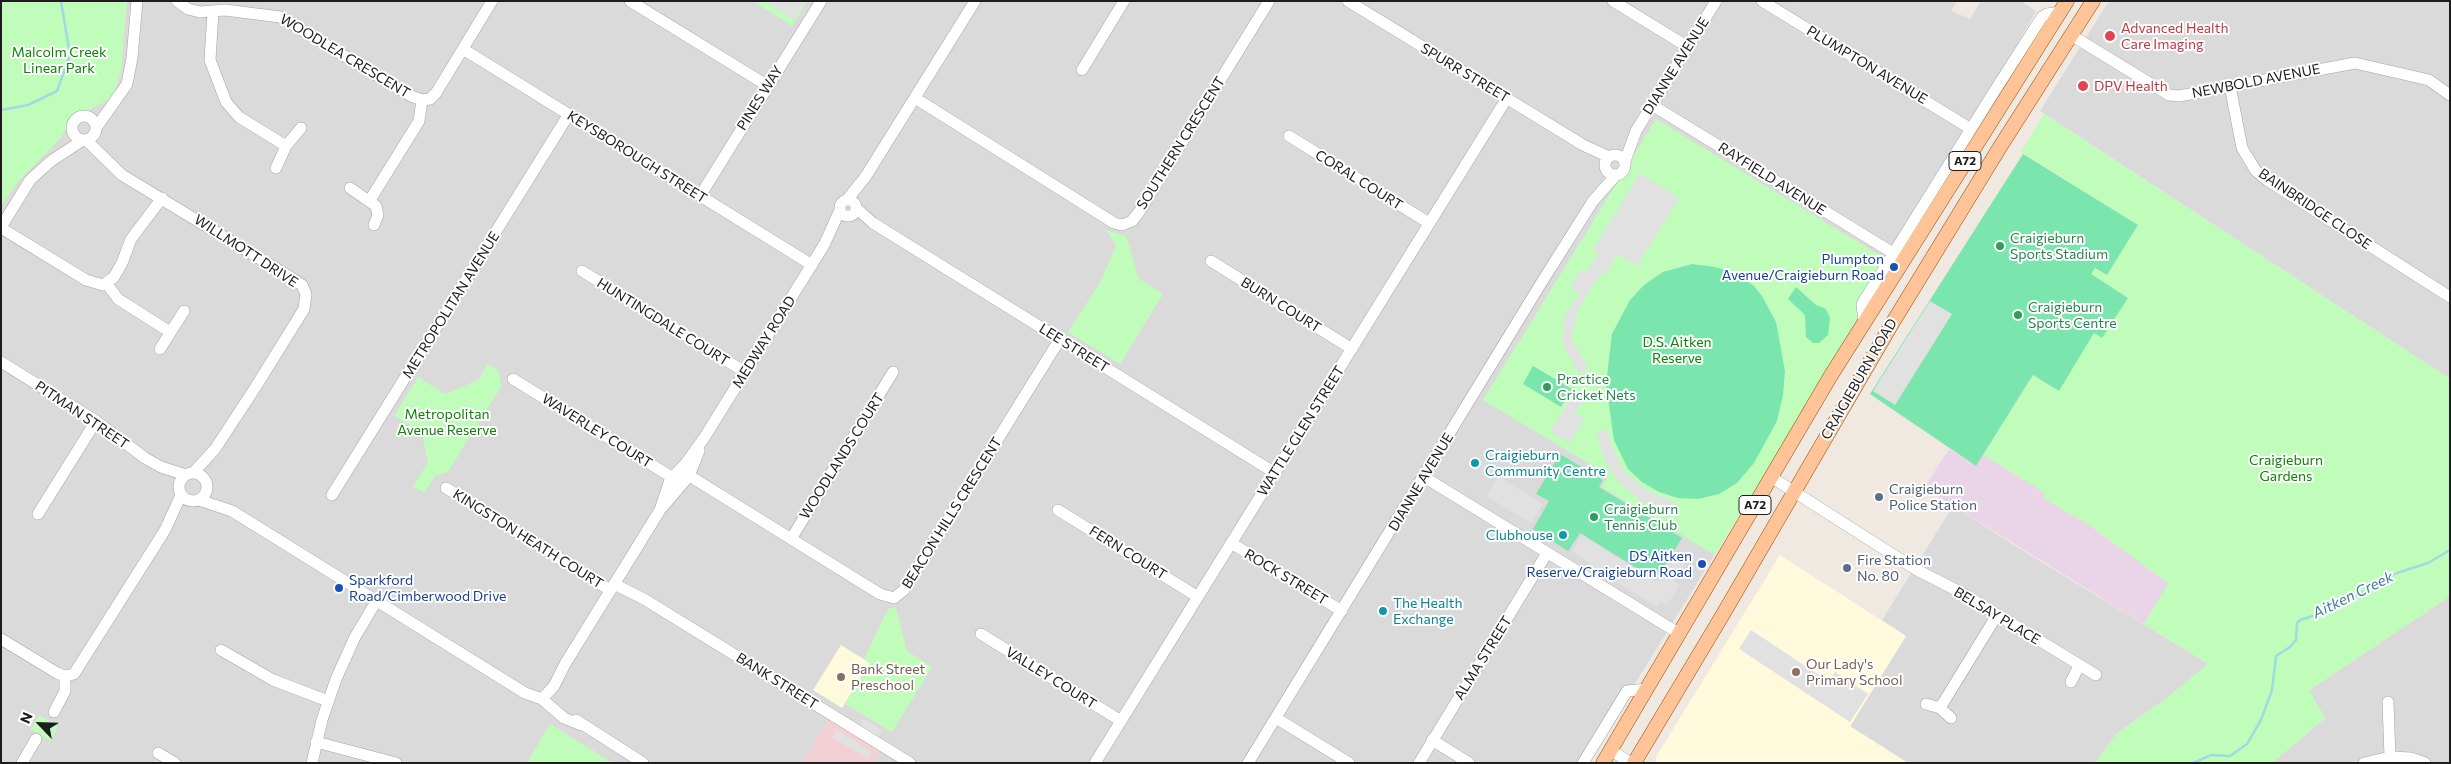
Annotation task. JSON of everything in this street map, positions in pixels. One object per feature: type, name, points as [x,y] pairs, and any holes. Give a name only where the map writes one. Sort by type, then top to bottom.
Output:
[{"type":"main road","name":"CRAIGIEBURN ROAD","points":[[1632,763],[1792,497],[1893,322],[2093,1]]},
{"type":"main road","name":"CRAIGIEBURN ROAD","points":[[1603,763],[1864,322],[2064,6]]},
{"type":"street","points":[[137,1],[129,77],[124,90],[92,138],[84,140],[51,161],[30,180],[1,227],[92,283],[98,285],[107,284],[114,277],[122,263],[131,239],[162,198]]},
{"type":"street","name":"WOODLEA CRESCENT","points":[[177,1],[193,10],[268,14],[287,19],[411,96],[422,100],[430,99],[436,94],[492,1]]},
{"type":"street","points":[[630,1],[768,86]]},
{"type":"street","name":"PINES WAY","points":[[700,196],[821,1]]},
{"type":"street","name":"MEDWAY ROAD","points":[[545,695],[824,245],[850,209],[866,176],[975,1]]},
{"type":"street","points":[[1082,70],[1124,1]]},
{"type":"street","name":"SOUTHERN CRESCENT","points":[[915,98],[1114,223],[1122,225],[1132,221],[1139,212],[1269,1]]},
{"type":"street","name":"SPURR STREET","points":[[1348,1],[1583,145],[1610,164],[1621,156],[1625,161]]},
{"type":"street","points":[[1613,1],[1688,47]]},
{"type":"street","name":"DIANNE AVENUE","points":[[1248,763],[1593,201],[1610,164],[1636,131],[1716,1]]},
{"type":"street","name":"PLUMPTON AVENUE","points":[[1762,1],[1971,129]]},
{"type":"street","name":"CRAIGIEBURN ROAD","points":[[1864,322],[1862,304],[1971,129],[2042,17],[2064,6]]},
{"type":"street","points":[[213,12],[210,60],[226,102],[239,117],[286,146]]},
{"type":"street","name":"NEWBOLD AVENUE","points":[[2071,35],[2170,95],[2179,96],[2355,63],[2429,80],[2450,95]]},
{"type":"street","name":"KEYSBOROUGH STREET","points":[[463,49],[812,265]]},
{"type":"street","name":"BAINBRIDGE CLOSE","points":[[2230,86],[2242,148],[2256,171],[2267,180],[2446,295]]},
{"type":"street","name":"WATTLE GLEN STREET","points":[[1095,763],[1507,98]]},
{"type":"street","points":[[370,200],[419,121],[422,100]]},
{"type":"street","points":[[51,161],[77,119],[115,102]]},
{"type":"street","name":"RAYFIELD AVENUE","points":[[1652,105],[1893,253]]},
{"type":"street","name":"METROPOLITAN AVENUE","points":[[332,495],[569,114]]},
{"type":"street","points":[[84,116],[91,118],[96,130]]},
{"type":"street","points":[[72,128],[77,138],[84,140]]},
{"type":"street","points":[[276,168],[286,146],[301,128]]},
{"type":"street","name":"WILLMOTT DRIVE","points":[[96,130],[108,160]]},
{"type":"street","name":"DIANNE AVENUE","points":[[1610,164],[1624,171],[1625,161],[1636,131]]},
{"type":"street","name":"CORAL COURT","points":[[1289,136],[1429,223]]},
{"type":"street","name":"WILLMOTT DRIVE","points":[[84,140],[108,160],[122,175],[290,277],[302,285],[306,294],[304,309],[215,449],[189,474],[187,495],[205,494],[206,482],[215,449]]},
{"type":"street","points":[[350,188],[370,200],[378,211],[374,225]]},
{"type":"street","name":"LEE STREET","points":[[850,209],[1275,473]]},
{"type":"street","name":"BURN COURT","points":[[1211,261],[1352,349]]},
{"type":"street","name":"HUNTINGDALE COURT","points":[[582,271],[745,372]]},
{"type":"street","points":[[2446,295],[2450,282]]},
{"type":"street","points":[[107,284],[118,299],[170,332]]},
{"type":"street","points":[[160,349],[184,311]]},
{"type":"street","name":"BEACON HILLS CRESCENT","points":[[681,477],[791,539],[880,594],[890,598],[898,597],[1060,339]]},
{"type":"street","name":"PITMAN STREET","points":[[1,362],[96,421],[136,452],[162,467],[189,474],[206,482],[232,511]]},
{"type":"street","name":"WOODLANDS COURT","points":[[791,539],[893,372]]},
{"type":"street","name":"WAVERLEY COURT","points":[[513,379],[681,477]]},
{"type":"street","points":[[38,514],[96,421]]},
{"type":"street","name":"PITMAN STREET","points":[[162,467],[187,495]]},
{"type":"street","points":[[1424,477],[1680,634]]},
{"type":"street","name":"BELSAY PLACE","points":[[1771,477],[1792,497],[1808,501],[1917,570],[1962,593],[2096,675]]},
{"type":"street","name":"KINGSTON HEATH COURT","points":[[446,488],[614,584]]},
{"type":"street","points":[[1,639],[57,674],[65,676],[74,674],[82,666],[187,495],[232,511],[511,682],[525,693],[545,695],[557,714],[581,725],[643,763]]},
{"type":"street","name":"FERN COURT","points":[[1058,510],[1198,597]]},
{"type":"street","name":"ROCK STREET","points":[[1231,544],[1342,611]]},
{"type":"street","name":"ALMA STREET","points":[[1418,763],[1548,553]]},
{"type":"street","name":"BANK STREET","points":[[614,584],[644,599],[910,763]]},
{"type":"street","points":[[312,763],[328,702],[345,658],[376,600]]},
{"type":"street","points":[[1940,708],[1997,615]]},
{"type":"street","name":"VALLEY COURT","points":[[981,634],[1121,721]]},
{"type":"street","points":[[221,650],[273,680],[328,702]]},
{"type":"street","points":[[2071,682],[2080,666]]},
{"type":"street","points":[[54,712],[65,691],[65,676]]},
{"type":"street","points":[[1582,763],[1627,691],[1647,688]]},
{"type":"street","points":[[2388,702],[2390,757]]},
{"type":"street","points":[[1926,704],[1940,708],[1951,718]]},
{"type":"street","points":[[1276,718],[1349,763]]},
{"type":"street","points":[[22,763],[36,739]]},
{"type":"street","points":[[1432,740],[1469,763]]},
{"type":"street","points":[[316,742],[396,763]]},
{"type":"street","points":[[1610,750],[1632,763]]},
{"type":"street","points":[[158,753],[174,763]]},
{"type":"street","points":[[2364,763],[2390,757],[2411,758],[2425,763]]},
{"type":"shaded area","points":[[1,1],[1957,1],[1951,11],[1970,19],[1981,1],[2021,1],[2036,11],[1894,264],[1586,763],[1,763]]},
{"type":"shaded area","points":[[764,1],[806,1],[794,20]]},
{"type":"shaded area","points":[[2109,1],[2450,1],[2450,379],[2040,111]]},
{"type":"shaded area","points":[[1640,173],[1679,198],[1637,266],[1617,254],[1605,275],[1601,273],[1579,308],[1571,337],[1588,369],[1579,374],[1562,343],[1565,317],[1579,293],[1570,287],[1580,270],[1586,273],[1598,254],[1593,250]]},
{"type":"shaded area","points":[[1930,301],[1952,314],[1895,405],[1873,391]]},
{"type":"shaded area","points":[[1572,396],[1582,403],[1575,413],[1584,419],[1570,443],[1550,432]]},
{"type":"shaded area","points":[[1607,429],[1611,444],[1623,470],[1646,490],[1675,502],[1673,513],[1642,502],[1619,482],[1610,470],[1602,453],[1597,432]]},
{"type":"shaded area","points":[[1949,449],[1976,466],[1983,455],[2046,493],[2044,498],[2089,525],[2169,583],[2144,624],[1924,488]]},
{"type":"shaded area","points":[[1498,476],[1543,504],[1531,523],[1486,496]]},
{"type":"shaded area","points":[[1953,506],[2209,664],[2164,700],[2116,734],[2095,763],[1908,763],[1850,727],[1906,636],[1882,620]]},
{"type":"shaded area","points":[[1582,535],[1656,582],[1672,556],[1685,564],[1674,581],[1680,585],[1667,605],[1661,602],[1657,607],[1603,574],[1572,551]]},
{"type":"shaded area","name":"Our Lady's Primary School","points":[[1780,555],[1906,636],[1850,726],[1908,763],[1656,763],[1656,757]]},
{"type":"shaded area","points":[[2450,596],[2450,763],[2272,763],[2325,718],[2308,691]]},
{"type":"shaded area","points":[[1751,630],[1828,681],[1835,672],[1868,694],[1850,722],[1739,649]]},
{"type":"shaded area","name":"Bank Street Preschool","points":[[841,645],[870,663],[842,708],[813,690]]},
{"type":"shaded area","points":[[829,719],[881,750],[873,763],[802,763]]},
{"type":"shaded area","points":[[864,719],[882,730],[878,737],[860,726]]},
{"type":"shaded area","points":[[837,730],[872,752],[868,759],[832,737]]},
{"type":"green space","name":"Malcolm Creek Linear Park","points":[[1,1],[127,1],[121,72],[114,92],[110,98],[99,105],[72,118],[60,139],[19,180],[1,207]]},
{"type":"green space","points":[[753,1],[807,1],[792,26]]},
{"type":"green space","name":"Craigieburn Gardens","points":[[2044,114],[2450,379],[2450,596],[2309,690],[2325,718],[2272,763],[2095,763],[2116,734],[2164,700],[2208,664],[2144,624],[2168,583],[2089,525],[2043,498],[2045,493],[1983,455],[2034,374],[2059,391],[2094,332],[2102,338],[2091,274],[2095,268],[2107,275],[2138,225],[2021,152]]},
{"type":"green space","name":"D.S. Aitken Reserve","points":[[1656,119],[1894,264],[1715,555],[1602,487],[1608,475],[1483,400]]},
{"type":"green space","name":"Craigieburn Sports Centre","points":[[2023,154],[2138,225],[2107,275],[2095,268],[2091,274],[2128,298],[2102,338],[2094,333],[2059,391],[2033,375],[1976,466],[1870,394]]},
{"type":"green space","points":[[1106,230],[1126,236],[1139,279],[1163,294],[1120,364],[1068,332],[1100,283],[1116,245]]},
{"type":"green space","points":[[1692,264],[1715,267],[1736,273],[1754,286],[1762,296],[1776,322],[1785,371],[1783,395],[1777,421],[1754,463],[1737,483],[1719,494],[1698,499],[1678,498],[1659,492],[1642,482],[1628,469],[1614,440],[1606,384],[1612,334],[1630,300],[1644,285],[1663,272]]},
{"type":"green space","points":[[1796,287],[1816,305],[1826,309],[1830,318],[1828,335],[1819,343],[1813,343],[1806,337],[1805,315],[1788,299]]},
{"type":"green space","name":"Metropolitan Avenue Reserve","points":[[488,364],[499,371],[501,387],[448,472],[435,476],[424,493],[413,486],[428,463],[422,433],[394,416],[418,377],[445,394],[478,380]]},
{"type":"green space","name":"Practice Cricket Nets","points":[[1533,366],[1572,389],[1561,407],[1523,384]]},
{"type":"green space","name":"Craigieburn Tennis Club","points":[[1560,454],[1603,480],[1599,487],[1682,538],[1659,575],[1656,574],[1653,578],[1580,533],[1568,551],[1533,529],[1549,501],[1536,494]]},
{"type":"green space","points":[[896,608],[907,651],[932,667],[892,732],[845,704],[870,663],[864,659],[888,609]]},
{"type":"green space","points":[[40,715],[58,727],[50,741],[31,729]]},
{"type":"green space","points":[[550,724],[613,763],[527,763]]},
{"type":"waterway","points":[[1,110],[28,105],[57,91],[70,55],[61,1]]},
{"type":"waterway","name":"Aitken Creek","points":[[2193,763],[2211,755],[2230,756],[2247,744],[2261,720],[2272,690],[2276,656],[2290,647],[2296,640],[2297,623],[2300,620],[2316,615],[2356,596],[2397,573],[2428,563],[2450,550]]},
{"type":"place","name":"Advanced Health Care Imaging","points":[[2110,36]]},
{"type":"place","name":"DPV Health","points":[[2083,86]]},
{"type":"place","name":"Craigieburn Sports Stadium","points":[[2000,246]]},
{"type":"place","name":"Plumpton Avenue/Craigieburn Road","points":[[1894,267]]},
{"type":"place","name":"Craigieburn Sports Centre","points":[[2018,315]]},
{"type":"place","name":"Practice Cricket Nets","points":[[1547,387]]},
{"type":"place","name":"Craigieburn Community Centre","points":[[1475,463]]},
{"type":"place","name":"Craigieburn Police Station","points":[[1879,497]]},
{"type":"place","name":"Craigieburn Tennis Club","points":[[1594,517]]},
{"type":"place","name":"Clubhouse","points":[[1563,535]]},
{"type":"place","name":"DS Aitken Reserve/Craigieburn Road","points":[[1702,564]]},
{"type":"place","name":"Fire Station No. 80","points":[[1847,568]]},
{"type":"place","name":"Sparkford Road/Cimberwood Drive","points":[[339,588]]},
{"type":"place","name":"The Health Exchange","points":[[1383,611]]},
{"type":"place","name":"Our Lady's Primary School","points":[[1796,672]]},
{"type":"place","name":"Bank Street Preschool","points":[[841,677]]}]
